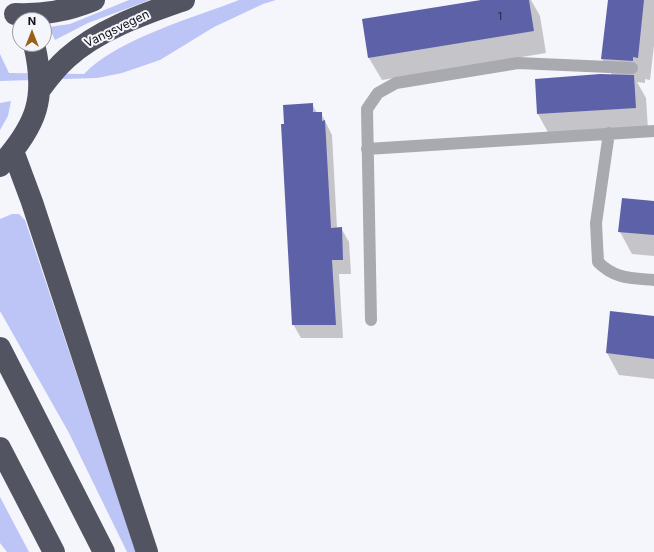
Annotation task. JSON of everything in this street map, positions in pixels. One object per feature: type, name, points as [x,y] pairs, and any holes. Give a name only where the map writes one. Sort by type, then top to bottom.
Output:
[{"type":"highway","points":[[52,13],[67,10],[94,0]]},
{"type":"highway","name":"Vangsvegen","points":[[41,88],[67,57],[84,44],[124,23],[184,0]]},
{"type":"highway","points":[[36,52],[39,63],[41,88],[36,114],[7,158],[32,202],[148,552]]},
{"type":"highway","points":[[0,348],[104,552]]},
{"type":"highway","points":[[0,448],[54,552]]},
{"type":"lane","points":[[371,320],[367,109],[378,93],[396,83],[518,63],[632,68]]},
{"type":"lane","points":[[367,150],[654,131]]},
{"type":"lane","points":[[609,133],[596,223],[598,262],[608,272],[625,277],[654,280]]},
{"type":"shaded area","points":[[129,0],[150,0],[88,23],[55,40],[52,34],[52,27],[70,24]]},
{"type":"shaded area","points":[[239,0],[276,0],[263,4],[214,27],[160,60],[122,73],[97,78],[0,81],[0,54],[9,73],[84,74],[116,50],[135,40],[178,22]]},
{"type":"shaded area","points":[[11,101],[8,116],[0,130],[0,103]]},
{"type":"shaded area","points":[[12,214],[19,214],[25,220],[136,552],[127,552],[69,433],[0,311],[0,219]]},
{"type":"shaded area","points":[[0,497],[29,552],[7,552],[0,543]]},
{"type":"building","points":[[481,0],[529,0],[534,31],[368,58],[362,19]]},
{"type":"building","points":[[608,0],[644,0],[638,58],[633,57],[633,61],[601,59]]},
{"type":"building","points":[[600,74],[634,75],[636,108],[537,114],[535,79]]},
{"type":"building","points":[[313,103],[313,112],[322,112],[322,121],[325,120],[331,228],[342,227],[343,260],[332,260],[336,325],[292,325],[281,124],[284,124],[283,105]]},
{"type":"building","points":[[622,198],[654,201],[654,235],[618,232]]},
{"type":"building","points":[[610,311],[654,316],[654,359],[606,353]]}]
